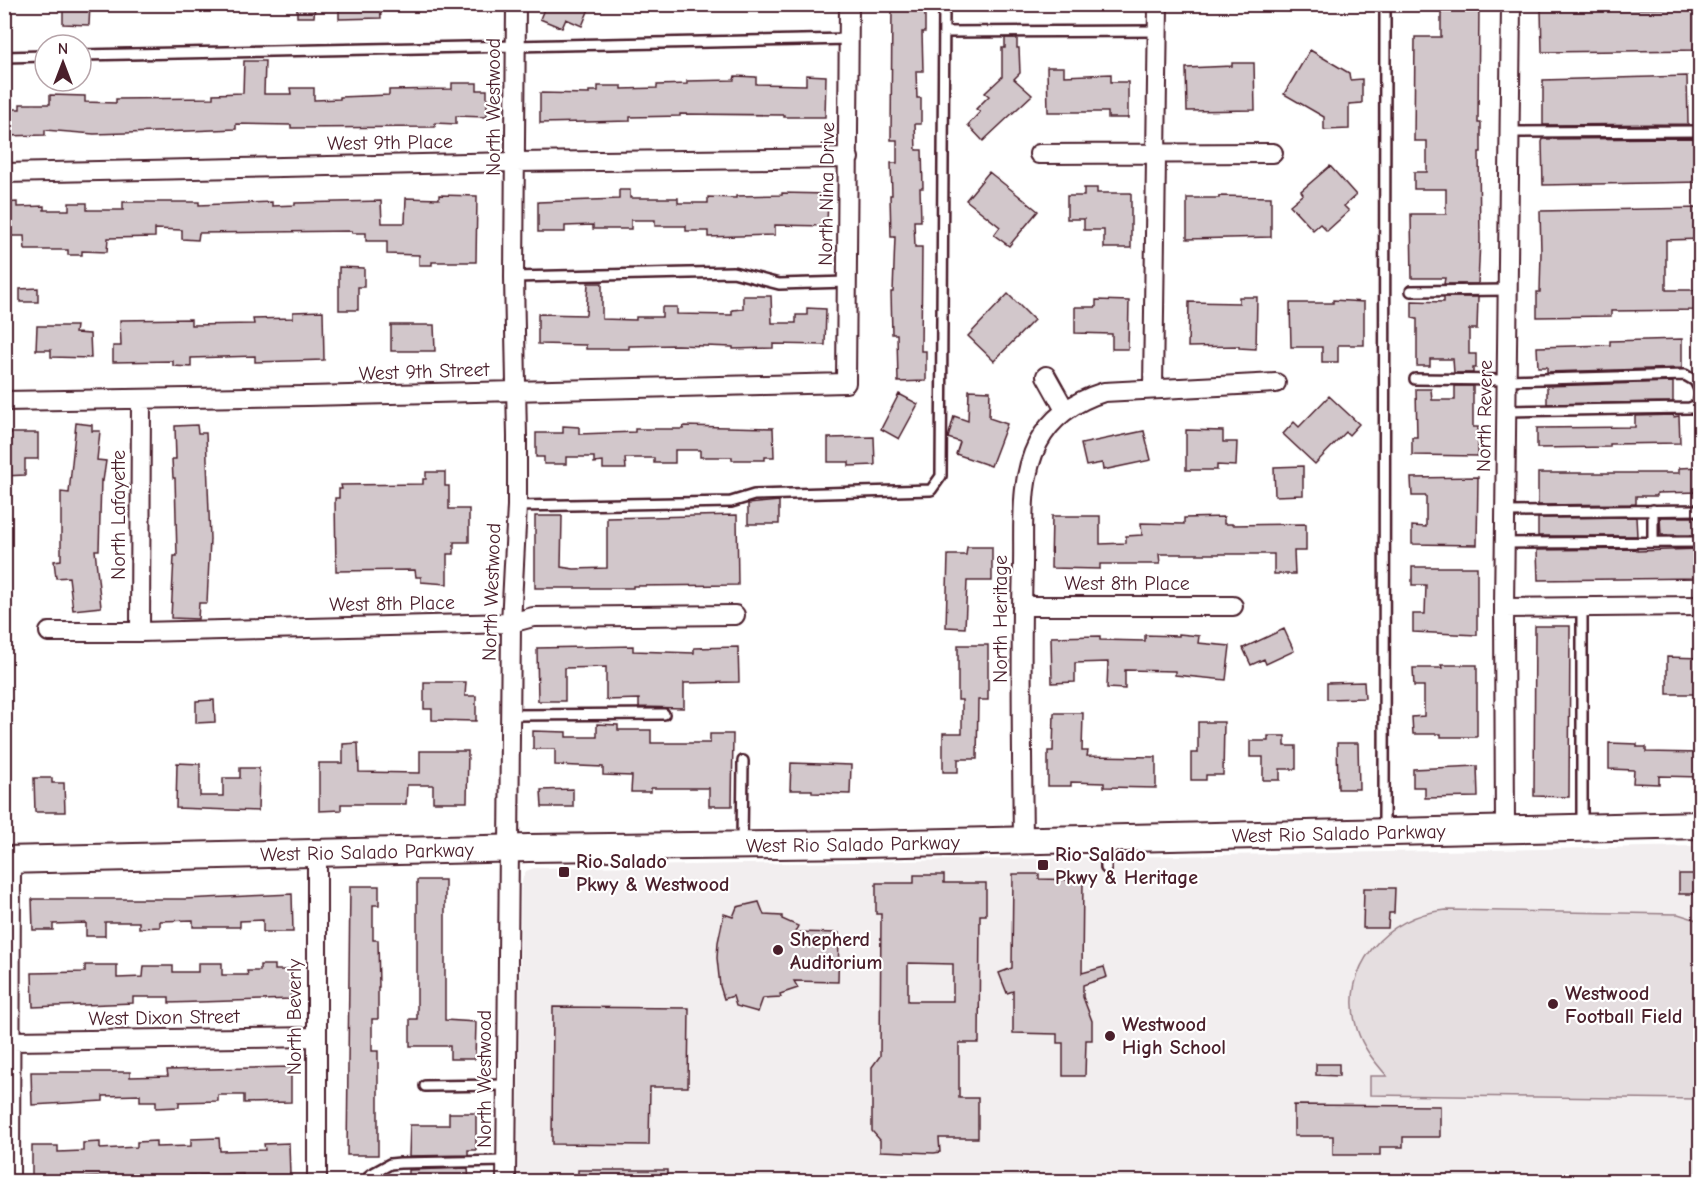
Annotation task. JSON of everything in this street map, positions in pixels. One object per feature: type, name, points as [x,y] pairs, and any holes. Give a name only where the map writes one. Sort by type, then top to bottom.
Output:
[{"type":"main road","name":"West Rio Salado Parkway","points":[[8,860],[1701,825]]},
{"type":"street","name":"North Westwood","points":[[506,1182],[511,623],[516,506],[517,391],[514,277],[516,4]]},
{"type":"street","name":"North Nina Drive","points":[[846,383],[849,4]]},
{"type":"street","points":[[1153,388],[1158,4]]},
{"type":"street","name":"North Revere","points":[[1505,829],[1504,608],[1511,4]]},
{"type":"street","points":[[1039,154],[1273,153]]},
{"type":"street","name":"West 9th Place","points":[[4,173],[515,162],[849,158]]},
{"type":"street","points":[[1046,376],[1065,410]]},
{"type":"street","name":"West 9th Street","points":[[4,401],[846,383]]},
{"type":"street","name":"North Heritage","points":[[1023,840],[1022,606],[1025,498],[1028,468],[1037,444],[1048,426],[1065,410],[1086,398],[1104,392],[1276,383]]},
{"type":"street","name":"North Lafayette","points":[[140,632],[141,399]]},
{"type":"street","name":"West 8th Place","points":[[1022,606],[1233,606]]},
{"type":"street","points":[[1504,608],[1701,606]]},
{"type":"street","name":"West 8th Place","points":[[49,632],[511,623],[533,617],[735,615]]},
{"type":"street","name":"North Beverly","points":[[317,854],[317,1182]]},
{"type":"street","points":[[8,860],[12,1041],[10,1182]]},
{"type":"street","name":"West Dixon Street","points":[[12,1041],[317,1037]]},
{"type":"lane","points":[[516,506],[731,502],[754,495],[932,490],[940,476],[944,4]]},
{"type":"lane","points":[[1384,832],[1385,4]]},
{"type":"lane","points":[[944,32],[1158,31]]},
{"type":"lane","points":[[93,56],[849,39]]},
{"type":"lane","points":[[4,57],[33,56]]},
{"type":"lane","points":[[1510,132],[1701,131]]},
{"type":"lane","points":[[514,277],[734,272],[779,284],[847,282]]},
{"type":"lane","points":[[1411,291],[1508,290]]},
{"type":"lane","points":[[1414,379],[1507,380],[1686,375],[1695,381],[1701,391]]},
{"type":"lane","points":[[1507,411],[1690,408],[1697,405],[1701,397]]},
{"type":"lane","points":[[1653,510],[1653,542]]},
{"type":"lane","points":[[1505,512],[1701,510]]},
{"type":"lane","points":[[1505,543],[1701,542]]},
{"type":"lane","points":[[1582,607],[1582,828]]},
{"type":"lane","points":[[510,715],[664,714]]},
{"type":"lane","points":[[742,846],[743,761]]},
{"type":"lane","points":[[1106,838],[1106,868]]},
{"type":"lane","points":[[425,1086],[507,1085]]},
{"type":"lane","points":[[370,1175],[390,1164],[507,1161]]},
{"type":"shaded area","name":"Westwood High School","points":[[1700,846],[1700,1181],[518,1182],[521,890],[526,871],[534,868]]},
{"type":"shaded area","name":"Westwood Football Field","points":[[1446,910],[1678,914],[1700,921],[1700,1099],[1370,1095],[1370,1076],[1387,1076],[1373,1060],[1357,1029],[1353,1007],[1355,985],[1361,966],[1372,948],[1405,922],[1424,914]]},
{"type":"building","points":[[63,4],[90,4],[89,25],[63,24]]},
{"type":"building","points":[[297,4],[315,4],[314,17],[297,17]]},
{"type":"building","points":[[339,4],[380,4],[381,18],[339,19]]},
{"type":"building","points":[[546,4],[591,4],[582,26],[566,19],[562,28],[540,19]]},
{"type":"building","points":[[892,4],[925,5],[925,32],[922,32],[923,71],[916,71],[917,98],[921,98],[921,124],[915,124],[916,150],[922,150],[923,188],[920,188],[921,221],[914,221],[915,247],[922,247],[921,351],[926,351],[926,381],[898,382],[897,334],[892,334],[891,292],[893,292],[895,237],[891,237],[890,195],[892,195],[891,163],[897,163],[897,140],[891,140]]},
{"type":"building","points":[[1441,4],[1479,4],[1478,123],[1481,123],[1481,152],[1479,152],[1478,284],[1444,284],[1445,278],[1412,278],[1411,214],[1446,214],[1446,189],[1414,189],[1414,172],[1427,172],[1427,141],[1414,141],[1415,37],[1441,37]]},
{"type":"building","points":[[1701,8],[1701,50],[1542,52],[1541,9]]},
{"type":"building","points":[[1005,38],[1017,38],[1020,73],[1014,79],[1032,95],[983,141],[968,125],[980,112],[976,109],[989,96],[985,93],[1002,77],[1002,48],[1005,48]]},
{"type":"building","points":[[1310,50],[1349,73],[1350,80],[1362,79],[1362,103],[1349,104],[1349,129],[1324,130],[1324,117],[1284,94]]},
{"type":"building","points":[[244,61],[265,61],[264,94],[291,94],[290,88],[314,88],[314,100],[389,95],[389,90],[452,89],[452,83],[477,83],[477,90],[487,90],[487,117],[456,116],[456,124],[435,123],[435,127],[291,128],[291,125],[236,124],[236,129],[94,134],[45,130],[45,135],[4,136],[4,109],[20,109],[20,104],[50,104],[50,95],[85,96],[85,102],[116,103],[116,99],[213,98],[213,94],[243,93]]},
{"type":"building","points":[[1232,63],[1254,63],[1255,110],[1187,111],[1186,68],[1232,66]]},
{"type":"building","points":[[1047,67],[1064,67],[1064,76],[1111,74],[1111,82],[1128,82],[1128,118],[1108,118],[1108,112],[1048,112]]},
{"type":"building","points":[[806,75],[826,76],[825,117],[680,114],[680,116],[630,117],[630,121],[540,123],[540,93],[589,94],[589,91],[598,91],[598,86],[622,86],[622,89],[657,88],[657,85],[687,84],[687,81],[734,80],[735,76],[756,77],[756,84],[806,85]]},
{"type":"building","points":[[1687,76],[1688,124],[1543,125],[1543,80]]},
{"type":"building","points":[[1543,139],[1701,139],[1701,182],[1543,185]]},
{"type":"building","points":[[1330,166],[1356,195],[1344,206],[1349,211],[1327,231],[1320,224],[1313,230],[1290,205],[1303,194],[1301,191]]},
{"type":"building","points":[[989,172],[1038,211],[1009,246],[994,235],[1000,227],[966,200]]},
{"type":"building","points":[[1084,188],[1097,188],[1097,193],[1131,193],[1131,248],[1104,248],[1104,230],[1084,230],[1084,219],[1067,219],[1067,196],[1084,196]]},
{"type":"building","points":[[619,190],[630,190],[630,198],[678,198],[678,203],[708,203],[708,197],[736,198],[736,196],[782,195],[782,193],[828,194],[827,226],[775,225],[775,235],[708,237],[708,231],[686,231],[686,226],[655,226],[655,220],[631,220],[631,229],[593,229],[593,225],[565,226],[565,232],[538,232],[538,202],[619,199]]},
{"type":"building","points":[[439,195],[477,196],[476,262],[432,262],[432,265],[419,265],[419,255],[387,254],[387,241],[366,241],[366,233],[352,233],[352,231],[199,233],[198,240],[182,239],[182,230],[155,229],[155,237],[108,238],[107,252],[82,251],[82,255],[68,255],[68,250],[25,250],[24,236],[4,236],[4,203],[17,202],[17,207],[44,206],[44,210],[69,210],[69,203],[87,203],[87,210],[123,210],[123,202],[199,202],[199,205],[272,202],[272,206],[295,205],[295,203],[381,201],[382,223],[405,223],[406,198],[439,199]]},
{"type":"building","points":[[1219,196],[1271,197],[1271,237],[1187,239],[1187,198],[1219,198]]},
{"type":"building","points":[[1701,208],[1701,239],[1666,240],[1666,290],[1701,290],[1701,310],[1611,311],[1611,316],[1537,317],[1537,292],[1540,292],[1540,211]]},
{"type":"building","points":[[339,267],[364,268],[364,287],[358,287],[358,310],[339,310]]},
{"type":"building","points":[[588,283],[602,283],[602,319],[636,320],[636,317],[662,317],[662,307],[677,307],[677,314],[732,315],[732,310],[743,309],[743,296],[771,296],[772,323],[796,323],[796,315],[807,315],[807,308],[826,309],[825,345],[773,344],[773,348],[733,349],[733,347],[677,345],[629,346],[629,349],[586,349],[586,345],[538,344],[538,314],[586,315]]},
{"type":"building","points":[[38,288],[38,302],[20,302],[20,289]]},
{"type":"building","points":[[1008,294],[1034,320],[994,361],[968,336]]},
{"type":"building","points":[[1239,297],[1257,297],[1256,349],[1239,348],[1239,346],[1188,347],[1189,302],[1239,303]]},
{"type":"building","points":[[1444,297],[1478,297],[1477,329],[1469,329],[1469,354],[1476,354],[1476,368],[1473,368],[1473,373],[1454,373],[1453,359],[1430,359],[1430,366],[1417,366],[1417,319],[1412,318],[1412,301],[1444,302]]},
{"type":"building","points":[[1096,300],[1129,301],[1128,349],[1112,349],[1112,334],[1075,333],[1075,307],[1096,307]]},
{"type":"building","points":[[1333,300],[1364,302],[1364,345],[1338,345],[1338,362],[1322,362],[1322,347],[1291,347],[1290,303],[1333,303]]},
{"type":"building","points":[[323,311],[324,360],[255,362],[255,356],[191,358],[191,367],[173,366],[173,361],[113,362],[113,346],[121,346],[120,320],[191,319],[191,325],[254,324],[253,319],[293,318],[293,312]]},
{"type":"building","points":[[391,325],[434,325],[435,351],[391,351]]},
{"type":"building","points":[[37,326],[76,326],[75,333],[90,334],[91,358],[51,357],[51,350],[36,350]]},
{"type":"building","points":[[1682,339],[1682,368],[1547,372],[1547,367],[1538,367],[1537,347],[1610,345],[1610,341]]},
{"type":"building","points":[[1673,382],[1673,402],[1547,404],[1547,386]]},
{"type":"building","points":[[1455,386],[1473,386],[1473,427],[1478,427],[1478,456],[1412,455],[1412,437],[1417,437],[1416,389],[1431,389],[1432,400],[1455,400]]},
{"type":"building","points":[[969,390],[990,391],[989,418],[1007,424],[991,466],[956,454],[960,442],[948,438],[954,416],[968,421]]},
{"type":"building","points":[[899,394],[918,404],[899,439],[881,429]]},
{"type":"building","points":[[1329,396],[1359,424],[1349,435],[1346,432],[1315,464],[1283,434],[1294,422],[1299,427]]},
{"type":"building","points":[[1673,415],[1674,417],[1679,416],[1680,443],[1537,448],[1537,428],[1635,427],[1635,416]]},
{"type":"building","points":[[76,423],[92,425],[92,431],[100,431],[97,460],[106,461],[103,481],[101,480],[99,550],[95,550],[101,607],[73,610],[69,577],[56,578],[54,561],[61,560],[61,492],[69,493]]},
{"type":"building","points":[[197,425],[198,433],[206,433],[210,539],[207,603],[199,603],[198,619],[171,618],[174,556],[177,556],[175,478],[173,478],[172,459],[176,459],[175,426]]},
{"type":"building","points":[[563,426],[579,427],[579,434],[635,432],[635,429],[683,429],[684,426],[773,428],[774,457],[765,457],[765,460],[732,460],[732,457],[700,457],[700,450],[675,450],[675,463],[654,463],[654,458],[625,458],[626,469],[603,469],[603,462],[594,463],[594,457],[566,457],[566,464],[544,464],[544,457],[536,457],[536,433],[563,433]]},
{"type":"building","points":[[1186,430],[1223,431],[1223,442],[1237,442],[1236,466],[1217,465],[1217,470],[1186,470]]},
{"type":"building","points":[[1144,431],[1151,460],[1103,470],[1102,463],[1086,466],[1081,444]]},
{"type":"building","points":[[4,433],[38,433],[38,459],[25,459],[25,475],[4,476]]},
{"type":"building","points":[[874,437],[875,465],[849,466],[849,462],[828,462],[828,438]]},
{"type":"building","points":[[1303,466],[1303,495],[1275,496],[1274,467]]},
{"type":"building","points":[[1701,467],[1701,492],[1636,496],[1636,504],[1538,505],[1538,473],[1679,473],[1679,468]]},
{"type":"building","points":[[426,472],[445,472],[445,486],[449,486],[449,509],[469,509],[469,542],[454,542],[454,554],[447,554],[447,584],[421,582],[421,577],[416,577],[415,570],[336,571],[335,498],[339,498],[341,485],[423,484]]},
{"type":"building","points":[[1478,477],[1477,545],[1412,544],[1412,526],[1426,527],[1426,496],[1412,496],[1411,478]]},
{"type":"building","points":[[779,501],[779,524],[748,524],[748,504]]},
{"type":"building","points":[[737,515],[738,585],[535,588],[535,516],[562,516],[561,567],[574,569],[607,568],[607,518]]},
{"type":"building","points":[[1052,516],[1100,516],[1100,544],[1126,543],[1126,536],[1142,535],[1141,523],[1184,524],[1184,518],[1224,517],[1224,524],[1232,525],[1306,524],[1306,551],[1294,551],[1295,574],[1274,574],[1274,554],[1159,554],[1160,564],[1100,564],[1100,569],[1051,568]]},
{"type":"building","points":[[1636,517],[1637,536],[1538,536],[1538,518]]},
{"type":"building","points":[[1660,517],[1701,517],[1701,535],[1661,535]]},
{"type":"building","points":[[967,547],[992,547],[992,581],[967,581],[965,628],[946,627],[948,555],[966,555]]},
{"type":"building","points":[[1637,549],[1637,551],[1701,549],[1701,578],[1538,580],[1537,550]]},
{"type":"building","points":[[1412,567],[1477,567],[1477,635],[1413,632],[1413,614],[1425,614],[1426,585],[1412,585]]},
{"type":"building","points":[[1535,626],[1570,626],[1569,797],[1534,796]]},
{"type":"building","points":[[1284,629],[1294,651],[1266,664],[1264,659],[1251,665],[1243,648]]},
{"type":"building","points":[[1179,634],[1199,636],[1198,643],[1230,646],[1226,680],[1175,675],[1175,671],[1125,670],[1125,689],[1107,688],[1108,662],[1075,663],[1075,682],[1052,683],[1051,637],[1100,636],[1100,640],[1145,641],[1145,635],[1179,636]]},
{"type":"building","points":[[958,645],[988,645],[988,700],[978,700],[977,759],[958,759],[958,772],[943,772],[943,733],[962,733],[962,700],[958,700]]},
{"type":"building","points":[[633,646],[633,651],[694,653],[694,648],[738,647],[739,682],[684,683],[684,708],[639,707],[639,699],[606,700],[606,667],[565,668],[565,701],[538,701],[537,648]]},
{"type":"building","points":[[1667,657],[1701,658],[1701,694],[1667,694]]},
{"type":"building","points":[[1441,665],[1477,665],[1477,737],[1413,734],[1412,717],[1424,716],[1424,686],[1414,686],[1413,668],[1442,668]]},
{"type":"building","points":[[424,682],[466,682],[465,696],[476,696],[476,721],[432,720],[432,709],[424,709]]},
{"type":"building","points":[[1364,682],[1365,698],[1327,699],[1327,683]]},
{"type":"building","points":[[214,700],[215,722],[196,723],[196,701]]},
{"type":"building","points":[[1054,713],[1083,713],[1082,751],[1088,751],[1087,756],[1156,757],[1156,788],[1104,787],[1104,783],[1071,782],[1071,786],[1048,786],[1048,751],[1053,751]]},
{"type":"building","points":[[1198,722],[1224,722],[1223,775],[1206,775],[1206,780],[1191,780],[1191,753],[1198,753]]},
{"type":"building","points":[[597,724],[618,725],[618,730],[651,730],[651,743],[710,743],[710,734],[733,734],[732,806],[709,806],[709,788],[651,788],[651,792],[631,792],[632,776],[603,775],[603,767],[555,765],[555,749],[533,749],[533,731],[566,732],[566,737],[597,737]]},
{"type":"building","points":[[1268,736],[1285,736],[1285,746],[1296,746],[1296,769],[1280,769],[1280,780],[1263,780],[1263,757],[1250,757],[1250,741],[1268,741]]},
{"type":"building","points":[[358,743],[359,772],[420,773],[420,751],[468,751],[467,802],[433,802],[433,785],[407,785],[406,804],[341,804],[341,810],[319,811],[319,763],[343,763],[343,744]]},
{"type":"building","points":[[1337,743],[1358,743],[1359,789],[1338,789]]},
{"type":"building","points":[[1609,743],[1637,744],[1637,747],[1646,747],[1646,752],[1701,753],[1701,777],[1659,776],[1659,784],[1633,783],[1634,770],[1609,769]]},
{"type":"building","points":[[177,763],[200,764],[200,796],[223,796],[223,778],[240,778],[240,768],[259,768],[258,811],[176,808]]},
{"type":"building","points":[[791,763],[851,765],[850,794],[790,790]]},
{"type":"building","points":[[1477,766],[1478,797],[1425,798],[1425,787],[1413,787],[1413,769]]},
{"type":"building","points":[[34,778],[52,778],[52,783],[64,783],[65,812],[35,812]]},
{"type":"building","points":[[573,789],[573,807],[542,807],[541,790]]},
{"type":"building","points":[[1013,874],[1039,874],[1039,879],[1083,880],[1082,973],[1104,967],[1107,977],[1083,985],[1083,997],[1092,1021],[1092,1040],[1086,1040],[1085,1076],[1063,1076],[1063,1043],[1057,1043],[1057,1034],[1013,1033],[1013,991],[1007,993],[999,973],[1012,968]]},
{"type":"building","points":[[1679,874],[1701,874],[1701,894],[1679,894]]},
{"type":"building","points":[[914,875],[944,875],[944,883],[986,883],[986,915],[980,915],[979,1043],[959,1043],[959,1098],[978,1098],[978,1138],[939,1138],[940,1152],[934,1153],[880,1151],[880,1140],[872,1131],[872,1067],[880,1056],[881,914],[876,914],[876,883],[914,883]],"holes":[[[908,963],[953,964],[953,1001],[908,1001]]]},
{"type":"building","points":[[417,880],[445,880],[445,1020],[476,1022],[475,1059],[450,1059],[450,1046],[410,1046],[410,1019],[417,1019]]},
{"type":"building","points":[[350,886],[379,886],[379,905],[373,905],[373,940],[378,940],[378,1019],[372,1019],[372,1051],[378,1051],[378,1155],[347,1155]]},
{"type":"building","points":[[1364,888],[1395,888],[1394,913],[1389,913],[1388,928],[1363,928]]},
{"type":"building","points":[[292,894],[293,932],[263,932],[263,920],[240,921],[240,927],[193,927],[193,920],[160,921],[160,927],[139,928],[139,922],[105,922],[105,936],[86,936],[86,923],[53,924],[53,930],[33,930],[32,899],[185,899]]},
{"type":"building","name":"Shepherd Auditorium","points":[[759,902],[764,915],[782,916],[782,919],[798,926],[795,932],[839,933],[838,982],[794,981],[798,988],[780,994],[781,997],[763,998],[758,1012],[736,1006],[733,996],[724,999],[717,958],[724,914],[733,917],[737,907]]},
{"type":"building","points":[[198,963],[222,963],[222,975],[248,975],[247,971],[260,971],[260,965],[275,965],[275,970],[290,970],[291,999],[169,1003],[169,997],[133,997],[133,1003],[33,1007],[32,973],[85,972],[85,965],[117,965],[117,978],[143,977],[144,966],[173,966],[173,972],[198,972]]},
{"type":"building","points":[[553,1007],[689,1008],[688,1087],[650,1087],[649,1145],[552,1144]]},
{"type":"building","points":[[1316,1064],[1339,1064],[1339,1076],[1316,1075]]},
{"type":"building","points":[[291,1067],[291,1102],[244,1103],[244,1095],[218,1095],[218,1101],[179,1102],[179,1107],[156,1108],[156,1101],[140,1101],[140,1095],[103,1096],[103,1101],[32,1105],[31,1072],[130,1072],[130,1077],[168,1076],[167,1070]]},
{"type":"building","points":[[1294,1105],[1440,1106],[1440,1137],[1403,1137],[1403,1147],[1380,1147],[1380,1155],[1333,1155],[1333,1136],[1294,1136]]},
{"type":"building","points":[[449,1113],[476,1113],[476,1150],[468,1150],[468,1155],[409,1156],[410,1125],[449,1125]]},
{"type":"building","points":[[219,1138],[220,1151],[265,1150],[264,1144],[289,1143],[290,1175],[32,1179],[32,1146],[58,1146],[58,1152],[83,1151],[83,1143],[100,1142],[100,1149],[137,1147],[137,1142],[156,1141],[156,1147],[191,1146],[191,1139]]},
{"type":"building","points":[[468,1168],[469,1182],[409,1182],[409,1170]]},
{"type":"building","points":[[578,1170],[667,1170],[667,1182],[578,1182]]},
{"type":"place","name":"Rio Salado Pkwy & Heritage","points":[[1043,865]]},
{"type":"place","name":"Rio Salado Pkwy & Westwood","points":[[564,872]]},
{"type":"place","name":"Shepherd Auditorium","points":[[778,950]]},
{"type":"place","name":"Westwood Football Field","points":[[1553,1004]]},
{"type":"place","name":"Westwood High School","points":[[1110,1036]]}]
